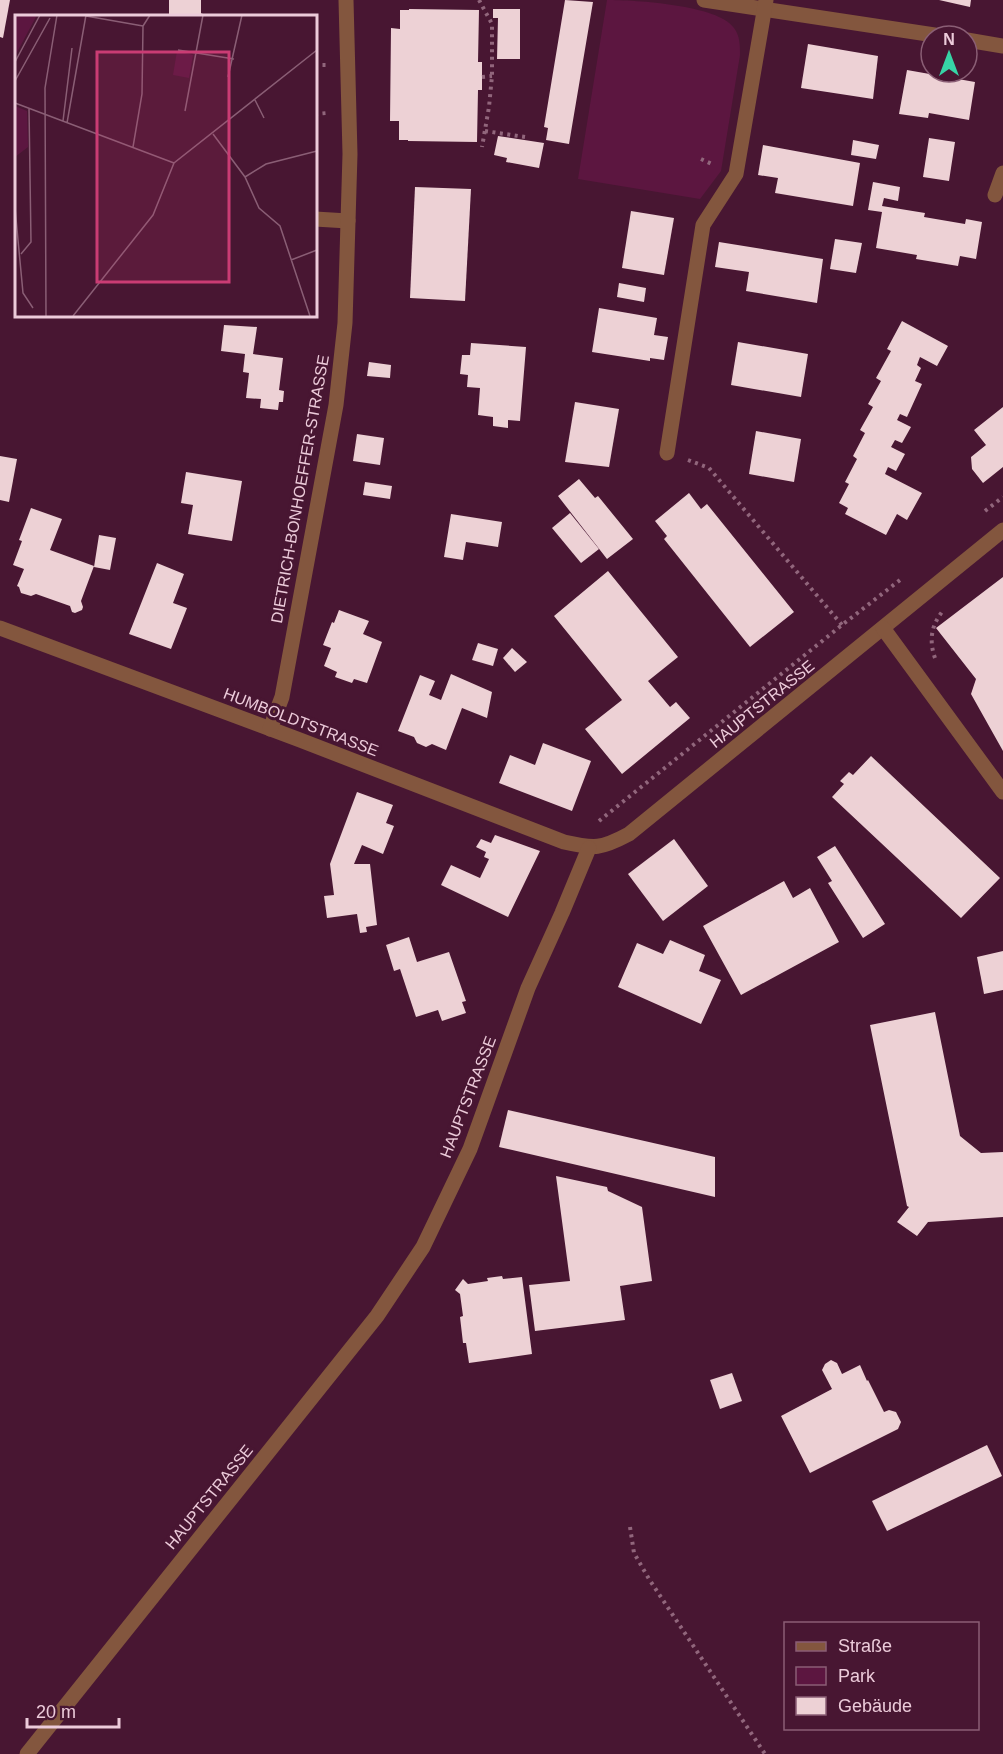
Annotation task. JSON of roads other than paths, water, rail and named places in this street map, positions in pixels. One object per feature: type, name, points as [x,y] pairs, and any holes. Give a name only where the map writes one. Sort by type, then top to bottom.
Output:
[{"type":"street","name":"DIETRICH-BONHOEFFER-STRASSE","points":[[270,729],[282,698],[336,405],[345,323],[350,154],[346,0]]},
{"type":"street","points":[[704,0],[766,4],[919,32]]},
{"type":"street","points":[[667,453],[703,225],[736,174],[766,4]]},
{"type":"street","points":[[979,42],[1003,46]]},
{"type":"street","points":[[995,195],[1003,173]]},
{"type":"street","points":[[316,219],[348,221]]},
{"type":"street","name":"HAUPTSTRASSE","points":[[27,1754],[377,1316],[423,1247],[470,1149],[528,988],[589,848],[610,844],[629,834],[1003,530]]},
{"type":"street","name":"HUMBOLDTSTRASSE","points":[[0,628],[564,842],[589,848]]},
{"type":"street","points":[[883,628],[1003,792]]}]
